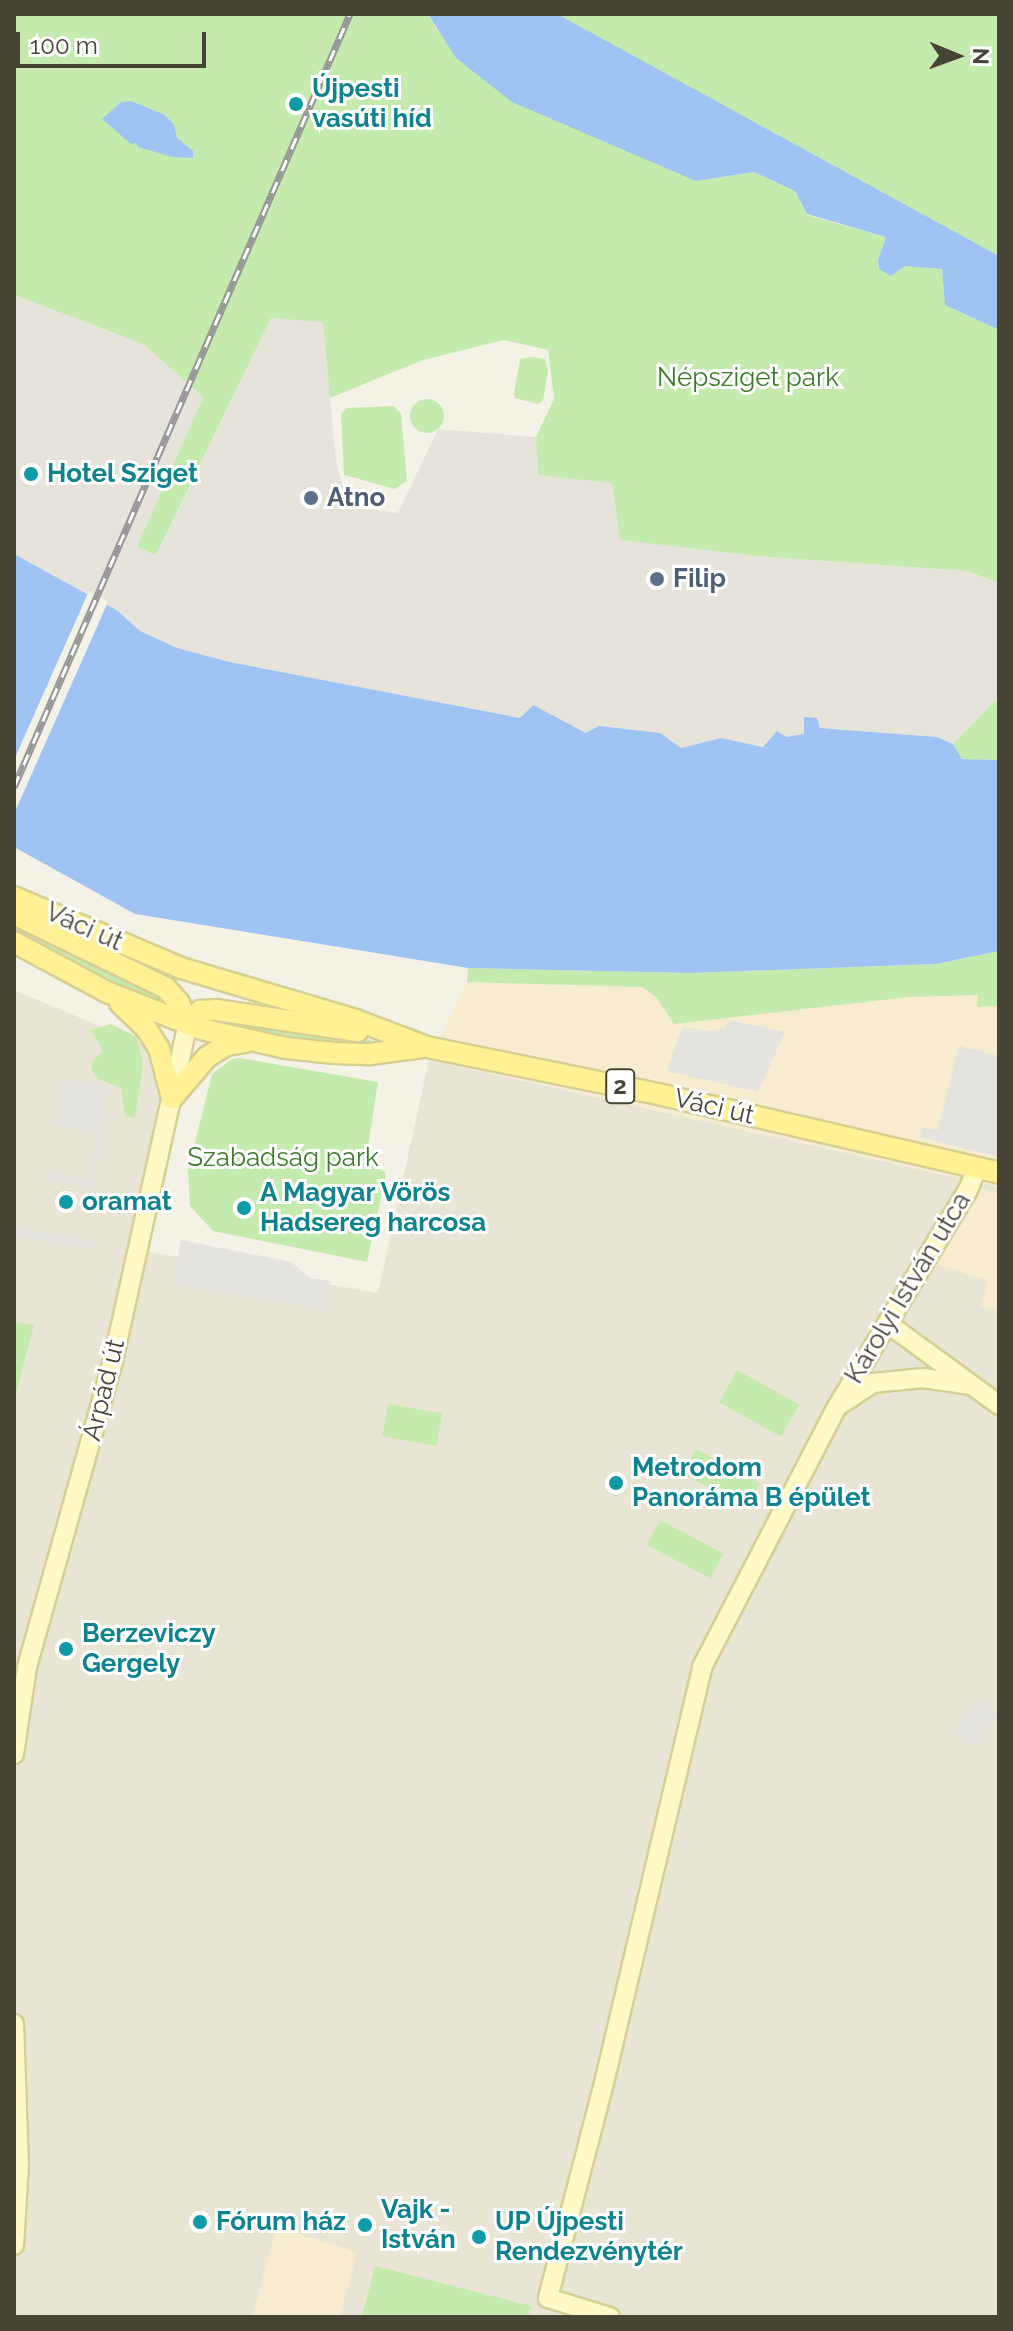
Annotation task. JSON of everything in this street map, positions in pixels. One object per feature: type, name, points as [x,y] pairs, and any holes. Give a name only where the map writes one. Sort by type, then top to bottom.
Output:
[{"type":"main road","name":"Váci út","points":[[14,897],[181,968],[393,1033],[427,1047],[658,1094],[999,1173]]},
{"type":"main road","points":[[18,914],[166,988],[179,1003],[188,1024],[200,1011],[216,1010],[393,1033]]},
{"type":"main road","name":"Váci út","points":[[14,942],[107,992],[188,1024],[252,1041],[286,1048],[370,1054],[427,1047]]},
{"type":"main road","points":[[92,950],[181,968]]},
{"type":"main road","points":[[107,992],[151,1035],[159,1049],[172,1098]]},
{"type":"main road","points":[[172,1098],[207,1057],[226,1045],[252,1041]]},
{"type":"street","name":"Árpád út","points":[[14,1754],[27,1667],[113,1361],[188,1024]]},
{"type":"street","name":"Károlyi István utca","points":[[610,2317],[548,2298],[604,2083],[702,1667],[837,1407],[968,1190],[977,1168]]},
{"type":"street","points":[[887,1323],[999,1405]]},
{"type":"street","points":[[837,1407],[873,1383],[923,1378],[971,1385]]},
{"type":"street","points":[[14,2024],[19,2164],[14,2245]]},
{"type":"shaded area","points":[[14,295],[143,344],[203,397],[137,547],[157,554],[271,318],[323,321],[336,462],[345,494],[367,509],[398,513],[438,429],[536,437],[538,475],[612,482],[620,540],[755,556],[967,571],[999,583],[999,703],[994,702],[953,744],[937,737],[819,728],[804,718],[804,734],[763,747],[721,738],[681,748],[586,733],[533,706],[520,718],[230,662],[177,648],[140,631],[118,611],[14,554]]},
{"type":"shaded area","points":[[467,982],[642,987],[656,997],[674,1024],[909,997],[978,995],[978,1007],[999,1006],[999,1187],[429,1060]]},
{"type":"shaded area","points":[[14,990],[169,1055],[128,1248],[378,1293],[429,1060],[999,1187],[999,2317],[14,2317]]},
{"type":"shaded area","points":[[730,1020],[785,1032],[758,1092],[667,1071],[682,1027],[710,1031],[725,1028]]},
{"type":"shaded area","points":[[959,1046],[999,1056],[999,1157],[919,1137],[922,1127],[938,1130]]},
{"type":"shaded area","points":[[61,1079],[110,1086],[94,1188],[45,1180],[46,1172],[89,1179],[96,1132],[53,1125]]},
{"type":"shaded area","points":[[982,1189],[999,1193],[999,1310],[981,1306],[988,1280],[936,1265]]},
{"type":"shaded area","points":[[14,1227],[95,1241],[93,1250],[14,1236]]},
{"type":"shaded area","points":[[181,1240],[291,1262],[310,1278],[330,1281],[325,1310],[173,1285]]},
{"type":"shaded area","points":[[977,1698],[998,1713],[973,1747],[952,1732]]},
{"type":"shaded area","points":[[280,2228],[357,2252],[340,2317],[252,2317],[276,2231]]},
{"type":"green space","name":"Népsziget park","points":[[14,14],[428,14],[439,33],[696,181],[754,172],[795,191],[807,215],[886,237],[878,260],[879,269],[905,265],[942,269],[945,305],[999,330],[999,583],[967,571],[755,556],[620,540],[612,483],[538,475],[536,437],[554,399],[548,350],[504,340],[423,360],[330,398],[323,322],[271,318],[156,555],[137,547],[203,397],[143,344],[14,295]]},
{"type":"green space","points":[[557,14],[999,14],[999,256],[557,15]]},
{"type":"green space","points":[[520,359],[545,359],[548,371],[543,401],[538,404],[515,398],[514,394]]},
{"type":"green space","points":[[427,399],[439,404],[444,416],[439,428],[427,433],[415,428],[410,416],[415,404]]},
{"type":"green space","points":[[394,406],[401,414],[407,481],[395,489],[344,475],[341,415],[346,408]]},
{"type":"green space","points":[[994,702],[999,703],[999,760],[962,759],[953,744]]},
{"type":"green space","points":[[14,922],[163,997],[162,1002],[136,993],[14,928]]},
{"type":"green space","points":[[999,951],[999,1006],[977,1007],[978,995],[909,997],[674,1024],[656,997],[642,987],[467,982],[468,968],[691,973],[936,964]]},
{"type":"green space","points":[[215,1018],[373,1042],[309,1041],[214,1023]]},
{"type":"green space","points":[[111,1024],[137,1037],[143,1064],[135,1119],[125,1115],[121,1088],[98,1079],[92,1070],[92,1061],[103,1051],[91,1030]]},
{"type":"green space","name":"Szabadság park","points":[[232,1059],[378,1082],[367,1153],[386,1174],[367,1262],[213,1231],[190,1206],[188,1170],[212,1074]]},
{"type":"green space","points":[[14,1322],[34,1325],[15,1397],[14,1396]]},
{"type":"green space","points":[[737,1370],[799,1404],[781,1437],[719,1402]]},
{"type":"green space","points":[[388,1404],[442,1414],[436,1446],[382,1436]]},
{"type":"green space","points":[[696,1449],[760,1483],[747,1508],[683,1474]]},
{"type":"green space","points":[[660,1520],[724,1554],[710,1579],[647,1545]]},
{"type":"green space","points":[[375,2266],[531,2306],[528,2317],[362,2317]]},
{"type":"water","points":[[428,14],[557,14],[999,256],[999,330],[945,305],[942,269],[905,266],[891,276],[879,269],[878,260],[886,237],[807,214],[795,191],[754,172],[696,181],[512,102],[456,58]]},
{"type":"water","points":[[131,101],[165,115],[174,125],[177,138],[193,151],[193,158],[173,157],[138,147],[136,143],[131,144],[102,119],[121,102]]},
{"type":"water","points":[[14,554],[118,611],[140,631],[177,648],[230,662],[520,718],[533,705],[586,733],[599,726],[660,733],[681,748],[721,738],[763,747],[777,731],[786,737],[804,734],[804,717],[817,718],[820,728],[937,737],[953,744],[962,759],[999,760],[999,951],[936,964],[691,973],[468,968],[135,914],[14,847]]},
{"type":"pier","points":[[89,591],[108,602],[14,814],[14,760]]},
{"type":"railway","points":[[14,787],[350,14]]},
{"type":"place","name":"Újpesti vasúti híd","points":[[296,104]]},
{"type":"place","name":"Hotel Sziget","points":[[31,474]]},
{"type":"place","name":"Atno","points":[[311,498]]},
{"type":"place","name":"Filip","points":[[657,579]]},
{"type":"place","name":"oramat","points":[[66,1202]]},
{"type":"place","name":"A Magyar Vörös Hadsereg harcosa","points":[[244,1208]]},
{"type":"place","name":"Metrodom Panoráma B épület","points":[[616,1483]]},
{"type":"place","name":"Berzeviczy Gergely","points":[[66,1649]]},
{"type":"place","name":"Fórum ház","points":[[200,2222]]},
{"type":"place","name":"Vajk - István","points":[[365,2225]]},
{"type":"place","name":"UP Újpesti Rendezvénytér","points":[[479,2237]]}]
